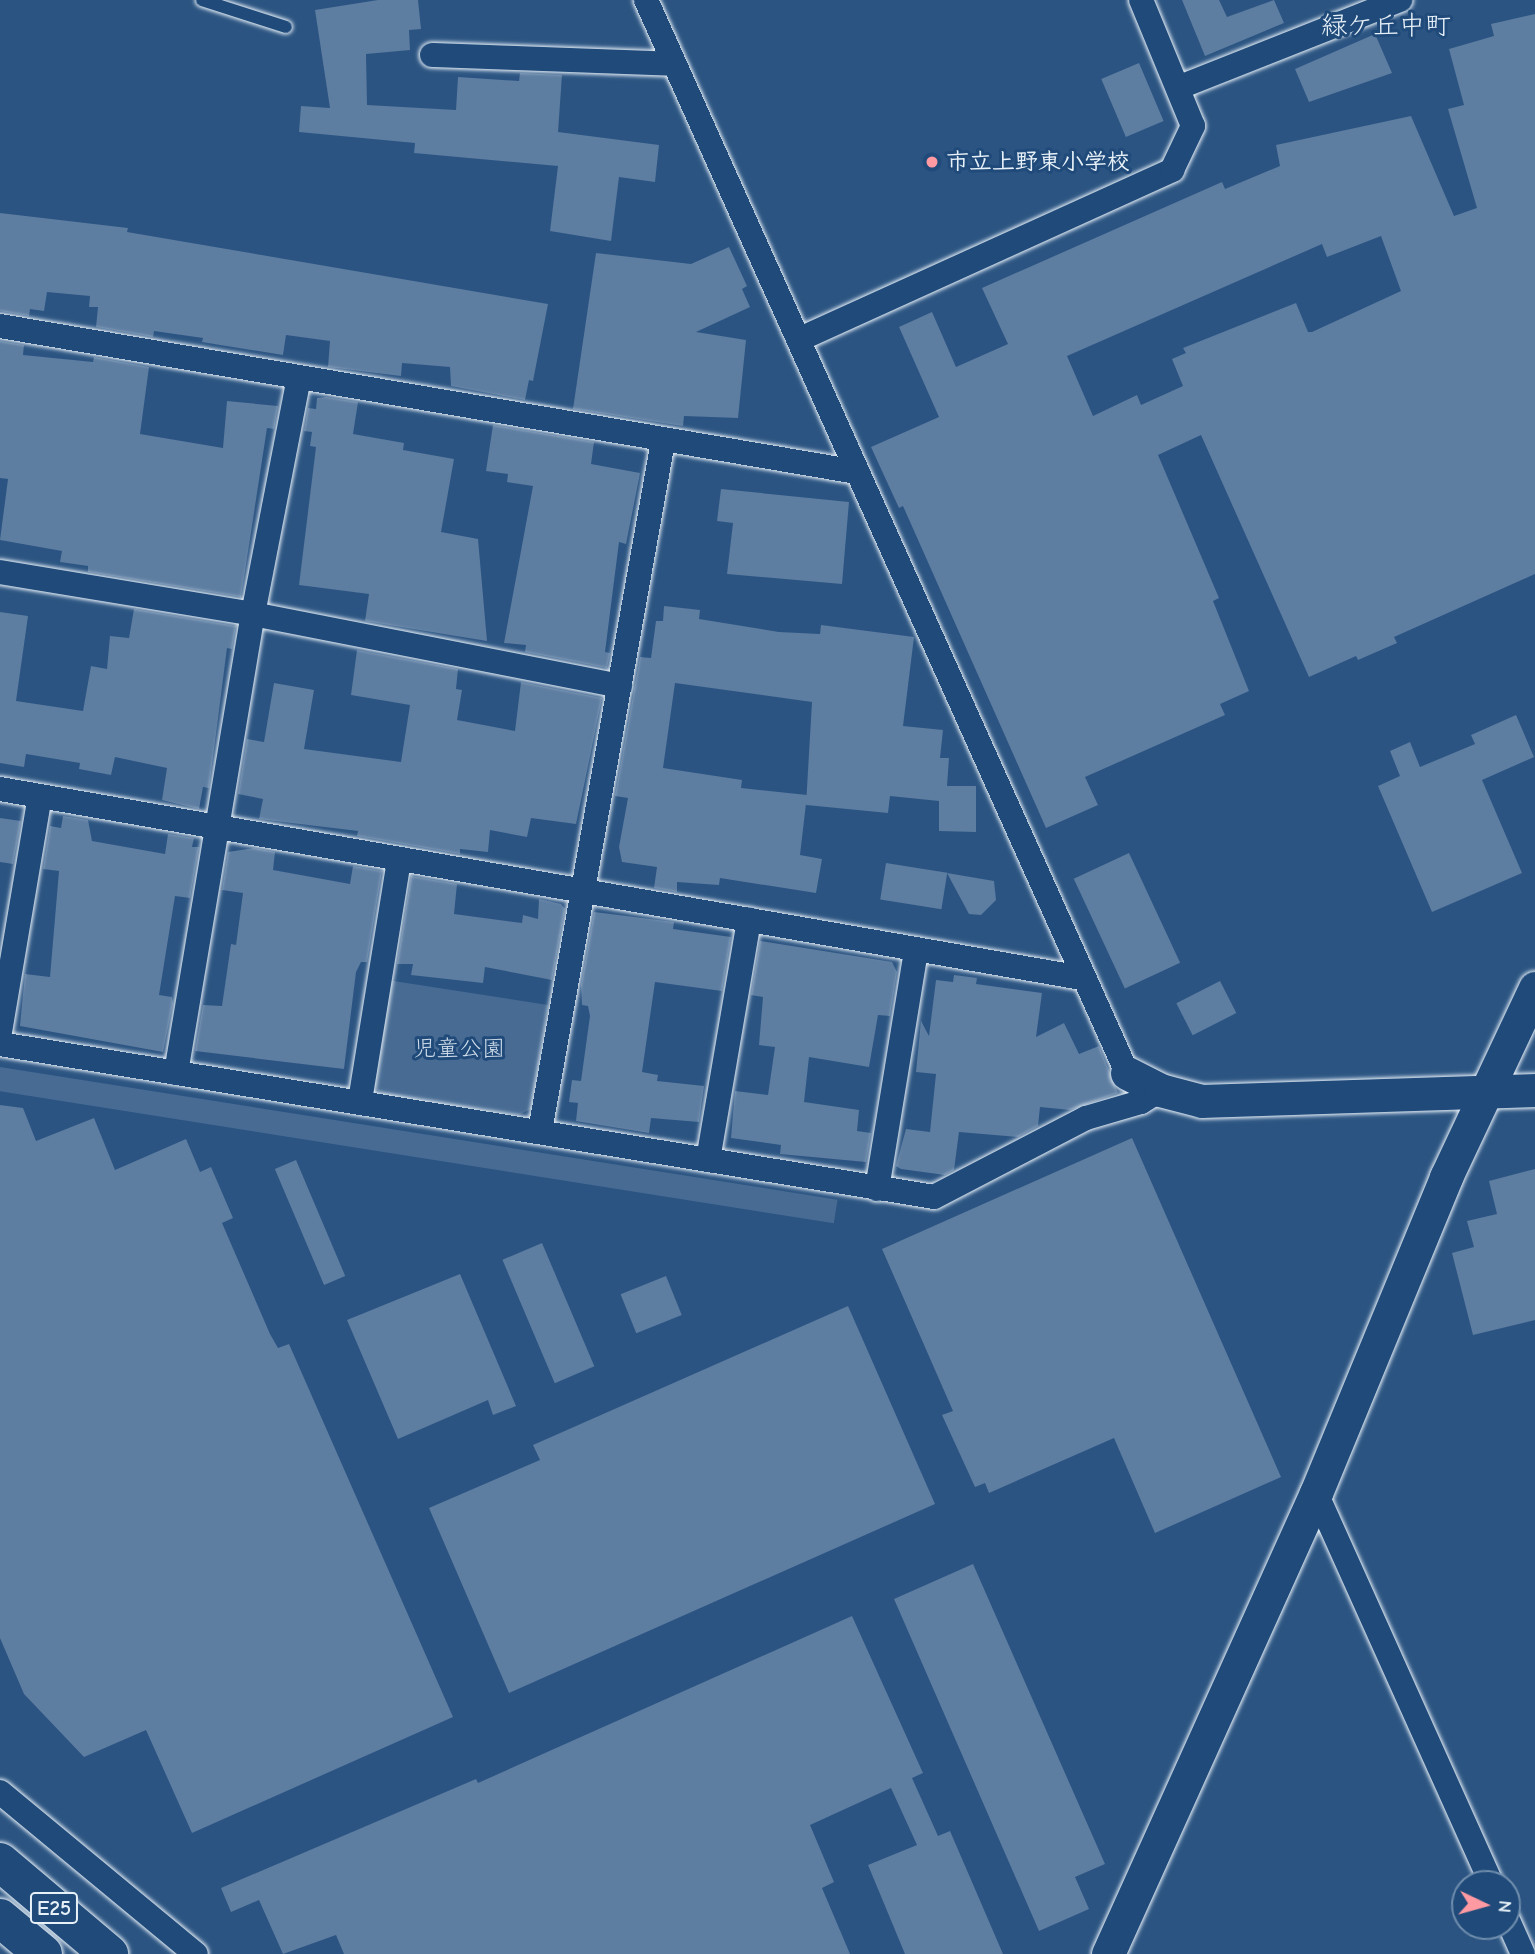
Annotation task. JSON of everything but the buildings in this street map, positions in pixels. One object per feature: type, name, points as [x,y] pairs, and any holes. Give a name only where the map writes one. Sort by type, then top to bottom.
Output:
[{"type":"highway","name":"E25","points":[[0,1862],[109,1954]]},
{"type":"highway","name":"E25","points":[[0,1918],[43,1954]]},
{"type":"street","points":[[646,0],[800,339],[1082,978],[1127,1073],[1160,1090],[1202,1101],[1535,1090]]},
{"type":"street","points":[[800,339],[1172,170],[1194,126],[1180,87],[1141,0]]},
{"type":"street","points":[[1180,87],[1400,0]]},
{"type":"street","points":[[432,55],[674,64]]},
{"type":"street","points":[[0,326],[857,472]]},
{"type":"street","points":[[176,1073],[253,614],[299,377]]},
{"type":"street","points":[[540,1131],[663,441]]},
{"type":"street","points":[[0,572],[253,614],[620,686]]},
{"type":"street","points":[[0,789],[1082,978]]},
{"type":"street","points":[[0,1032],[40,796]]},
{"type":"street","points":[[360,1101],[399,859]]},
{"type":"street","points":[[708,1160],[749,919]]},
{"type":"street","points":[[877,1189],[916,950]]},
{"type":"street","points":[[1108,1954],[1316,1493],[1484,1091],[1535,988]]},
{"type":"street","points":[[0,1044],[360,1101],[877,1189],[934,1196],[1086,1118],[1141,1102],[1160,1090]]},
{"type":"street","points":[[1316,1493],[1486,1870]]},
{"type":"street","points":[[0,1792],[196,1954]]},
{"type":"lane","points":[[202,0],[285,27]]},
{"type":"green space","name":"児童公園","points":[[387,980],[548,1005],[531,1109],[519,1115],[382,1095],[373,1085]]},
{"type":"green space","points":[[0,1067],[838,1200],[834,1223],[0,1091]]},
{"type":"place","name":"市立上野東小学校","points":[[932,162]]},
{"type":"district","name":"緑ケ丘中町","points":[[1386,27]]}]
